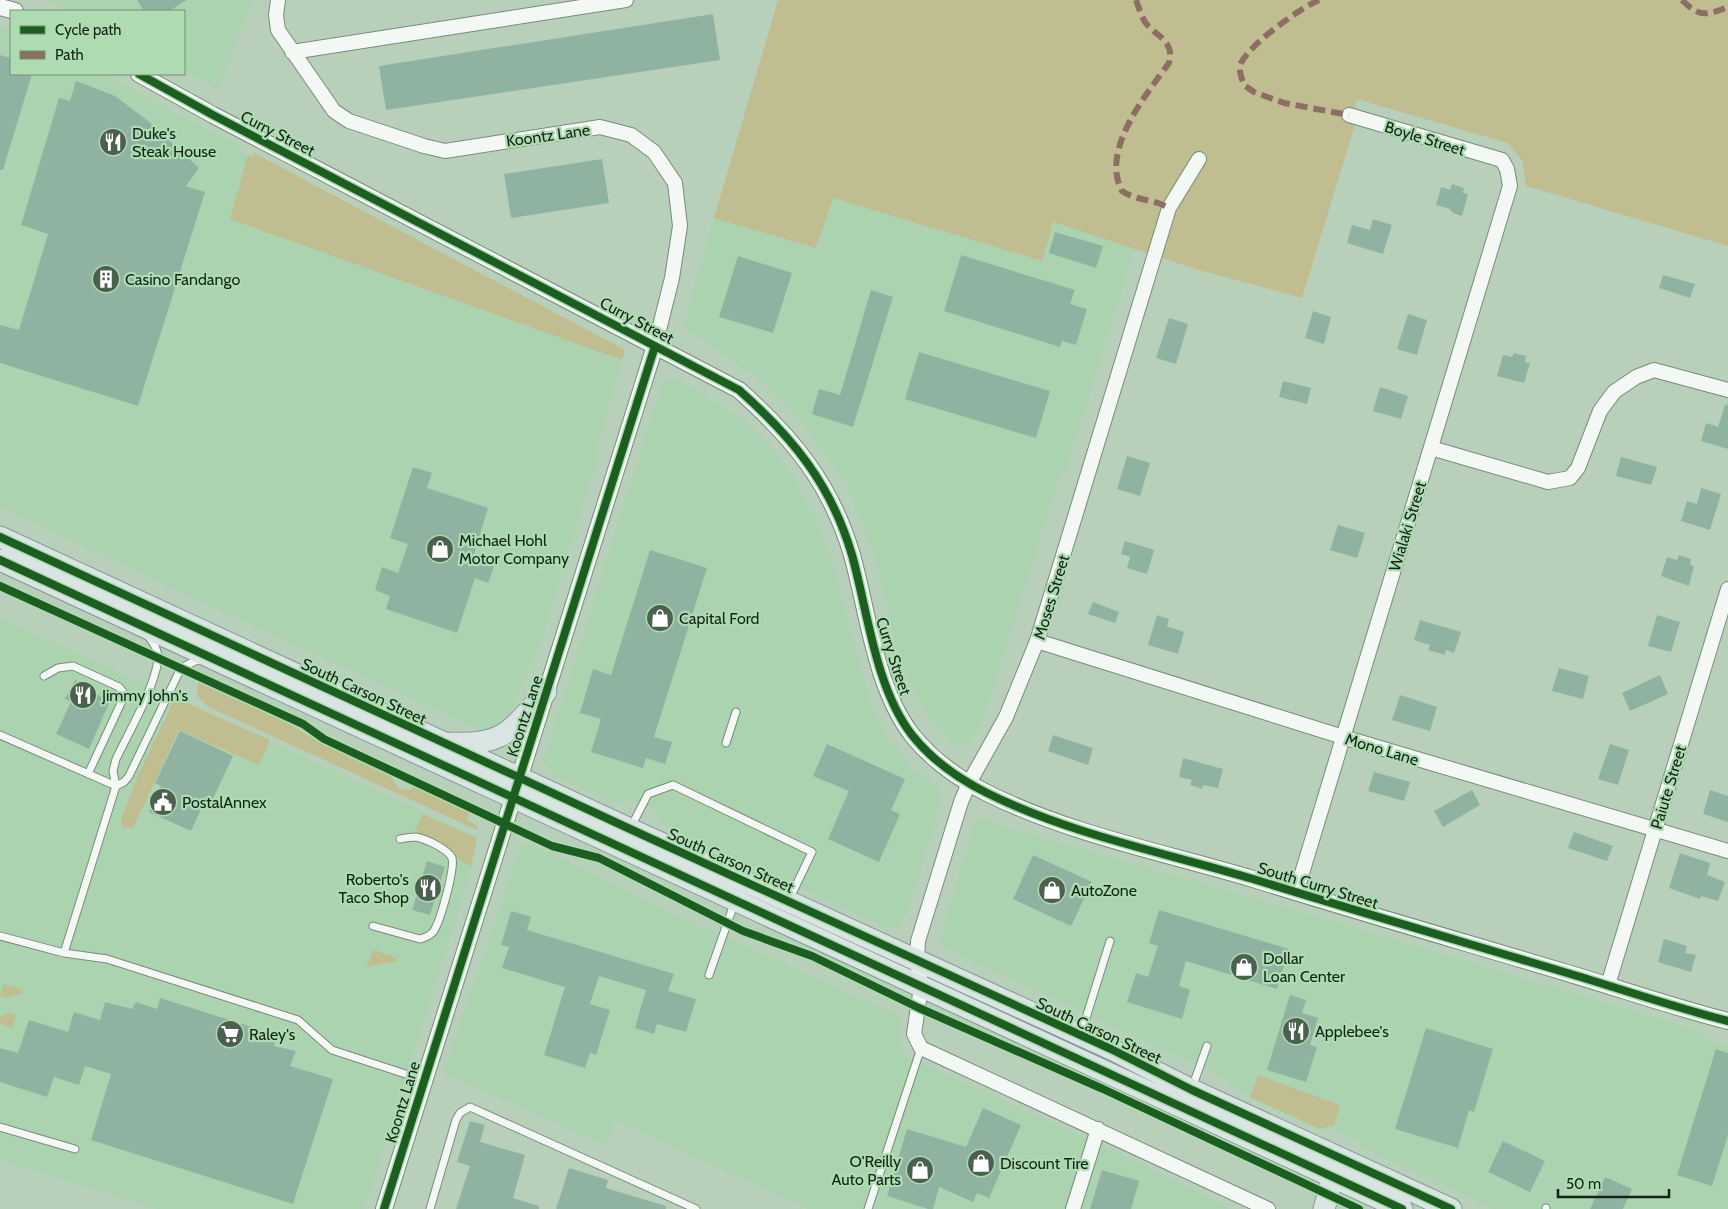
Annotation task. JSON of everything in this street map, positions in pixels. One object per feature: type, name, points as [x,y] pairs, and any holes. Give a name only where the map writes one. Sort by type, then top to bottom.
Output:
[{"type":"main road","name":"South Carson Street","points":[[0,537],[1080,1035],[1192,1090],[1451,1209]]},
{"type":"main road","points":[[0,560],[512,799],[1402,1209]]},
{"type":"main road","points":[[442,742],[472,744],[499,738],[511,729],[546,692]]},
{"type":"main road","points":[[1324,1209],[1337,1157]]},
{"type":"street","name":"Koontz Lane","points":[[278,0],[276,15],[278,30],[334,111],[349,121],[444,151],[600,127],[631,135],[654,152],[675,183],[680,226],[672,278],[655,346],[518,777],[384,1209]]},
{"type":"street","points":[[292,52],[626,0]]},
{"type":"street","name":"Curry Street","points":[[141,75],[739,390],[792,441],[822,483],[851,552],[888,691],[911,734],[917,740]]},
{"type":"street","name":"Boyle Street","points":[[1349,115],[1502,160]]},
{"type":"street","name":"Moses Street","points":[[921,1048],[914,1034],[921,987],[917,960],[920,934],[969,783],[1006,717],[1037,641],[1169,208],[1199,159]]},
{"type":"street","name":"Wialaki Street","points":[[1296,892],[1509,194],[1510,179],[1502,160]]},
{"type":"street","points":[[1431,448],[1548,482],[1555,481],[1570,478],[1578,468],[1600,411],[1614,392],[1636,377],[1654,370],[1728,390]]},
{"type":"street","name":"Paiute Street","points":[[1608,985],[1728,589]]},
{"type":"street","name":"Mono Lane","points":[[1037,641],[1343,737],[1728,851]]},
{"type":"street","name":"South Curry Street","points":[[917,740],[930,756],[988,794],[1107,838],[1296,892],[1728,1021]]},
{"type":"street","points":[[921,1048],[1098,1129],[1248,1205],[1268,1209]]},
{"type":"street","points":[[1073,1209],[1098,1129]]},
{"type":"lane","points":[[64,953],[116,786],[113,771],[116,760],[154,677],[159,659],[154,644],[140,626]]},
{"type":"lane","points":[[116,786],[129,776],[181,668],[195,661],[212,660]]},
{"type":"lane","points":[[44,676],[58,668],[73,666],[119,687],[123,692],[122,701],[88,774]]},
{"type":"lane","points":[[726,743],[736,712]]},
{"type":"lane","points":[[0,735],[116,786]]},
{"type":"lane","points":[[630,829],[648,794],[673,785],[812,852],[788,901]]},
{"type":"lane","points":[[373,926],[420,939],[424,938],[435,928],[443,902],[453,867],[449,854],[416,837],[400,838]]},
{"type":"lane","points":[[709,975],[735,901]]},
{"type":"lane","points":[[0,936],[64,953],[107,959],[298,1020],[332,1050],[424,1080]]},
{"type":"lane","points":[[1080,1035],[1110,941]]},
{"type":"lane","points":[[1192,1090],[1207,1046]]},
{"type":"lane","points":[[868,1209],[921,1048]]},
{"type":"lane","points":[[430,1209],[456,1120],[460,1113],[470,1107],[696,1209]]},
{"type":"lane","points":[[0,1127],[75,1148]]},
{"type":"path","points":[[219,22],[238,36]]},
{"type":"path","points":[[215,92],[231,44],[238,36],[268,28]]},
{"type":"shaded area","points":[[46,0],[252,0],[227,70],[218,89],[185,72],[185,10],[67,10]]},
{"type":"shaded area","points":[[778,0],[1728,0],[1728,246],[1526,186],[1522,161],[1508,143],[1356,99],[1354,128],[1302,298],[1195,269],[1053,222],[1042,261],[833,198],[816,248],[714,218]]},
{"type":"shaded area","points":[[0,27],[10,30],[10,75],[105,75],[240,146],[239,151],[248,155],[230,219],[622,360],[595,454],[598,456],[537,653],[504,724],[487,731],[480,730],[160,583],[0,506]]},
{"type":"shaded area","points":[[254,153],[625,350],[622,360],[230,219],[248,155],[252,157]]},
{"type":"shaded area","points":[[833,198],[1041,261],[1053,222],[1134,249],[1065,473],[1061,472],[979,732],[966,745],[952,743],[919,703],[897,652],[876,560],[845,481],[791,409],[760,379],[683,327],[714,218],[816,248]]},
{"type":"shaded area","name":"Capital Ford","points":[[672,376],[741,418],[771,447],[795,480],[816,519],[829,552],[869,699],[888,737],[911,768],[940,787],[942,797],[940,805],[907,912],[899,927],[889,929],[670,828],[660,823],[657,811],[626,798],[623,803],[614,803],[547,772],[550,765],[543,762],[662,384]]},
{"type":"shaded area","points":[[0,618],[478,837],[472,867],[364,1209],[157,1209],[0,1160]]},
{"type":"shaded area","points":[[198,682],[289,724],[322,744],[391,777],[399,789],[411,790],[414,787],[470,812],[467,820],[476,825],[477,830],[209,707],[197,696]]},
{"type":"shaded area","points":[[175,698],[270,740],[259,765],[179,730],[133,828],[122,827],[121,819],[139,773]]},
{"type":"shaded area","points":[[422,814],[477,838],[471,866],[457,858],[452,850],[445,845],[415,831]]},
{"type":"shaded area","points":[[984,816],[993,823],[1015,830],[1308,914],[1699,1031],[1705,1039],[1728,1046],[1728,1209],[1493,1209],[1362,1147],[1360,1141],[1332,1128],[1319,1130],[1249,1098],[1249,1096],[1218,1075],[944,948],[940,939],[975,823]]},
{"type":"shaded area","points":[[521,844],[533,845],[700,926],[898,1015],[898,1030],[902,1054],[1129,1158],[1231,1209],[808,1209],[614,1120],[606,1146],[444,1073]]},
{"type":"shaded area","points":[[373,950],[395,957],[397,961],[369,967],[367,966]]},
{"type":"shaded area","points":[[4,984],[22,989],[21,994],[7,998],[0,996]]},
{"type":"shaded area","points":[[10,1013],[16,1015],[12,1028],[0,1024],[0,1016]]},
{"type":"shaded area","points":[[1258,1075],[1340,1105],[1334,1125],[1321,1129],[1250,1097]]},
{"type":"building","points":[[137,0],[187,0],[171,10],[143,10]]},
{"type":"building","points":[[713,14],[720,60],[386,110],[379,66]]},
{"type":"building","points":[[0,55],[10,58],[10,75],[32,75],[3,170],[0,170]]},
{"type":"building","name":"Casino Fandango","points":[[76,81],[115,96],[147,120],[199,168],[186,186],[205,192],[138,406],[0,363],[0,325],[19,330],[48,234],[21,225],[59,98],[70,101]]},
{"type":"building","points":[[602,159],[609,203],[511,218],[504,174]]},
{"type":"building","points":[[1452,184],[1464,188],[1463,193],[1468,194],[1462,216],[1453,213],[1450,209],[1436,205],[1441,187],[1450,190]]},
{"type":"building","points":[[1373,219],[1392,225],[1383,254],[1347,243],[1352,225],[1370,230]]},
{"type":"building","points":[[1055,232],[1103,246],[1096,268],[1049,253]]},
{"type":"building","points":[[961,255],[1075,290],[1070,304],[1087,309],[1076,345],[1062,341],[1060,347],[944,311]]},
{"type":"building","points":[[738,256],[792,273],[773,333],[719,317]]},
{"type":"building","points":[[1663,275],[1695,284],[1690,298],[1659,288]]},
{"type":"building","points":[[871,290],[893,297],[853,427],[812,414],[819,389],[840,395]]},
{"type":"building","points":[[1313,311],[1331,317],[1324,344],[1305,338]]},
{"type":"building","points":[[1408,314],[1427,320],[1417,355],[1397,349]]},
{"type":"building","points":[[1169,318],[1188,324],[1176,364],[1156,358]]},
{"type":"building","points":[[919,352],[1050,391],[1036,438],[905,399]]},
{"type":"building","points":[[1514,353],[1526,356],[1525,362],[1530,363],[1524,383],[1497,376],[1503,355],[1512,357]]},
{"type":"building","points":[[1283,381],[1311,388],[1307,404],[1279,397]]},
{"type":"building","points":[[1380,387],[1408,396],[1401,419],[1373,411]]},
{"type":"building","points":[[1725,405],[1728,405],[1728,449],[1701,441],[1706,423],[1718,427]]},
{"type":"building","points":[[1127,456],[1150,463],[1140,496],[1117,489]]},
{"type":"building","points":[[1621,457],[1657,467],[1651,485],[1616,476]]},
{"type":"building","name":"Michael Hohl Motor Company","points":[[413,467],[432,473],[427,488],[488,508],[474,554],[496,561],[488,583],[475,578],[457,633],[386,609],[390,596],[375,590],[382,567],[398,573],[408,544],[390,538]]},
{"type":"building","points":[[1701,488],[1721,494],[1710,530],[1681,521],[1687,501],[1697,504]]},
{"type":"building","points":[[1338,525],[1365,533],[1357,558],[1330,550]]},
{"type":"building","points":[[1125,541],[1154,550],[1147,574],[1127,568],[1130,557],[1121,554]]},
{"type":"building","name":"Capital Ford","points":[[650,550],[707,568],[654,737],[672,742],[665,764],[646,758],[643,768],[591,752],[601,719],[580,713],[593,669],[611,675]]},
{"type":"building","points":[[1679,555],[1691,559],[1690,565],[1694,566],[1689,586],[1661,576],[1667,557],[1677,560]]},
{"type":"building","points":[[1093,602],[1119,612],[1115,623],[1088,614]]},
{"type":"building","points":[[1157,615],[1169,619],[1167,626],[1184,632],[1178,654],[1148,645]]},
{"type":"building","points":[[1657,615],[1680,622],[1671,652],[1648,646]]},
{"type":"building","points":[[1420,620],[1461,632],[1454,653],[1446,650],[1445,655],[1428,650],[1430,645],[1414,640]]},
{"type":"building","points":[[1559,668],[1589,676],[1583,699],[1552,691]]},
{"type":"building","points":[[1660,675],[1668,694],[1630,711],[1622,693]]},
{"type":"building","points":[[75,680],[92,687],[90,691],[110,701],[89,749],[56,734],[71,702],[65,699]]},
{"type":"building","points":[[1400,695],[1437,707],[1430,731],[1392,720]]},
{"type":"building","points":[[180,731],[233,756],[209,807],[203,805],[191,831],[149,812],[161,786],[155,783]]},
{"type":"building","points":[[1053,735],[1093,748],[1088,765],[1048,751]]},
{"type":"building","points":[[827,744],[905,779],[891,810],[900,814],[879,862],[828,839],[849,791],[813,776]]},
{"type":"building","points":[[1610,744],[1629,750],[1618,785],[1598,779]]},
{"type":"building","points":[[1183,758],[1223,769],[1218,788],[1203,785],[1202,789],[1190,785],[1192,780],[1179,777]]},
{"type":"building","points":[[1374,772],[1410,782],[1404,801],[1368,791]]},
{"type":"building","points":[[1472,790],[1480,805],[1443,827],[1434,811]]},
{"type":"building","points":[[1710,790],[1728,796],[1728,822],[1703,814]]},
{"type":"building","points":[[1574,832],[1613,846],[1607,861],[1568,848]]},
{"type":"building","points":[[1680,853],[1710,863],[1707,875],[1725,882],[1718,901],[1701,896],[1700,899],[1669,888]]},
{"type":"building","name":"AutoZone","points":[[1033,855],[1092,882],[1071,926],[1013,899]]},
{"type":"building","name":"Roberto's Taco Shop","points":[[427,861],[445,867],[430,915],[412,910]]},
{"type":"building","name":"Dollar Loan Center","points":[[1159,910],[1289,949],[1277,989],[1186,961],[1179,986],[1190,990],[1182,1019],[1127,1002],[1136,973],[1148,977],[1158,946],[1149,943]]},
{"type":"building","points":[[511,911],[531,917],[527,930],[674,974],[668,991],[696,999],[686,1032],[657,1024],[654,1034],[635,1028],[646,990],[599,976],[590,1004],[610,1010],[596,1055],[590,1053],[585,1068],[544,1055],[565,987],[502,968],[509,947],[501,945]]},
{"type":"building","points":[[1664,939],[1687,946],[1685,953],[1696,955],[1691,972],[1658,962]]},
{"type":"building","name":"Applebee's","points":[[1290,995],[1306,1000],[1302,1013],[1318,1018],[1310,1045],[1317,1047],[1306,1082],[1267,1070]]},
{"type":"building","points":[[160,998],[277,1035],[274,1046],[296,1051],[290,1066],[333,1079],[293,1204],[91,1140],[111,1074],[85,1066],[79,1085],[54,1077],[47,1097],[0,1082],[0,1048],[18,1053],[29,1020],[68,1032],[74,1012],[100,1020],[105,1002],[132,1009],[136,1002],[157,1009]]},
{"type":"building","points":[[1426,1028],[1493,1049],[1474,1112],[1469,1110],[1458,1148],[1395,1129]]},
{"type":"building","points":[[1716,1049],[1728,1053],[1728,1135],[1712,1186],[1677,1175]]},
{"type":"building","points":[[983,1108],[1021,1125],[989,1198],[977,1193],[973,1202],[939,1187],[933,1209],[928,1209],[887,1196],[907,1129],[966,1147]]},
{"type":"building","points":[[470,1121],[485,1125],[480,1142],[525,1155],[513,1198],[539,1206],[539,1209],[456,1209],[470,1166],[457,1162]]},
{"type":"building","points":[[1503,1141],[1545,1161],[1530,1192],[1488,1172]]},
{"type":"building","points":[[569,1168],[608,1180],[606,1188],[666,1206],[666,1209],[556,1209]]},
{"type":"building","points":[[1102,1170],[1139,1181],[1131,1209],[1090,1209]]},
{"type":"building","points":[[1605,1177],[1632,1189],[1623,1209],[1590,1209]]},
{"type":"marked path","points":[[1136,0],[1145,22],[1167,44],[1170,55],[1169,63],[1138,107],[1121,141],[1117,158],[1117,175],[1122,191],[1134,197],[1169,208]]},
{"type":"marked path","points":[[1319,0],[1288,19],[1255,46],[1241,63],[1241,74],[1244,85],[1254,92],[1284,103],[1349,115]]},
{"type":"marked path","points":[[1682,0],[1693,10],[1703,13],[1714,12],[1728,7]]},
{"type":"cycle path","points":[[141,75],[213,115],[739,390],[793,445],[808,464],[833,506],[852,555],[881,672],[899,716],[912,735],[928,752],[946,768],[966,781],[1018,807],[1118,842],[1253,879],[1728,1021]]},
{"type":"cycle path","points":[[384,1209],[655,346]]},
{"type":"cycle path","points":[[0,537],[630,829],[1111,1049],[1192,1090],[1451,1209]]},
{"type":"cycle path","points":[[0,560],[1402,1209]]},
{"type":"cycle path","points":[[0,586],[303,724],[324,739],[552,846],[599,858],[743,931],[812,956],[919,1008],[1103,1089],[1359,1209]]},
{"type":"place","name":"Duke's Steak House","points":[[113,142]]},
{"type":"place","name":"Casino Fandango","points":[[106,279]]},
{"type":"place","name":"Michael Hohl Motor Company","points":[[440,549]]},
{"type":"place","name":"Capital Ford","points":[[660,618]]},
{"type":"place","name":"Jimmy John's","points":[[83,695]]},
{"type":"place","name":"PostalAnnex","points":[[163,802]]},
{"type":"place","name":"Roberto's Taco Shop","points":[[428,888]]},
{"type":"place","name":"AutoZone","points":[[1052,890]]},
{"type":"place","name":"Dollar Loan Center","points":[[1244,967]]},
{"type":"place","name":"Applebee's","points":[[1296,1031]]},
{"type":"place","name":"Raley's","points":[[230,1034]]},
{"type":"place","name":"Discount Tire","points":[[981,1163]]},
{"type":"place","name":"O'Reilly Auto Parts","points":[[920,1170]]}]
